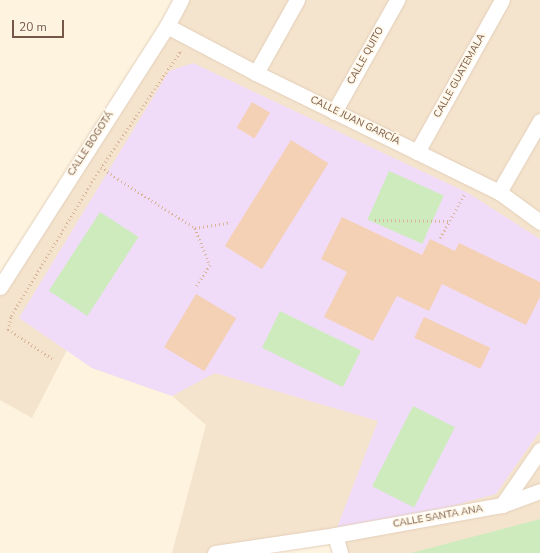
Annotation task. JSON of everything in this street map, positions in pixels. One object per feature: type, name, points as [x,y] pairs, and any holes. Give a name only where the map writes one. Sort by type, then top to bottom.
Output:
[{"type":"street","name":"CALLE BOGOTÁ","points":[[0,287],[167,26],[181,0]]},
{"type":"street","points":[[256,73],[297,0]]},
{"type":"street","name":"CALLE QUITO","points":[[334,112],[397,0]]},
{"type":"street","name":"CALLE GUATEMALA","points":[[417,152],[502,0]]},
{"type":"street","name":"CALLE JUAN GARCÍA","points":[[167,26],[256,73],[499,192],[540,222]]},
{"type":"street","points":[[499,192],[540,121]]},
{"type":"street","points":[[502,505],[540,450]]},
{"type":"street","name":"CALLE SANTA ANA","points":[[215,553],[335,535],[502,505],[540,491]]},
{"type":"street","points":[[335,535],[340,553]]},
{"type":"path","points":[[52,359],[8,330],[12,316],[101,167],[180,52],[187,55]]},
{"type":"path","points":[[101,167],[118,180],[195,228],[210,265],[197,286]]},
{"type":"path","points":[[440,238],[469,187]]},
{"type":"path","points":[[375,220],[450,221]]},
{"type":"path","points":[[195,228],[231,222]]},
{"type":"shaded area","points":[[181,0],[540,0],[540,553],[340,553],[335,535],[215,553],[172,553],[206,425],[172,396],[92,368],[67,350],[32,418],[0,400],[0,287]]},
{"type":"shaded area","points":[[193,63],[468,193],[540,239],[540,431],[496,494],[375,527],[335,533],[378,421],[215,373],[172,396],[92,368],[19,318],[169,71]]},
{"type":"green space","points":[[389,171],[444,195],[422,244],[367,219]]},
{"type":"green space","points":[[100,212],[139,237],[87,316],[49,291]]},
{"type":"green space","points":[[280,311],[361,350],[343,387],[262,348]]},
{"type":"green space","points":[[413,406],[455,427],[414,508],[372,486]]},
{"type":"green space","points":[[540,519],[540,553],[411,553]]},
{"type":"building","points":[[252,102],[270,113],[255,139],[237,128]]},
{"type":"building","points":[[291,140],[328,163],[262,269],[225,246]]},
{"type":"building","points":[[342,217],[422,255],[430,239],[455,251],[459,243],[540,282],[540,297],[526,325],[442,284],[429,311],[397,296],[373,341],[324,317],[347,272],[321,259]]},
{"type":"building","points":[[196,294],[236,318],[204,371],[164,347]]},
{"type":"building","points":[[424,317],[490,348],[480,369],[414,338]]}]
